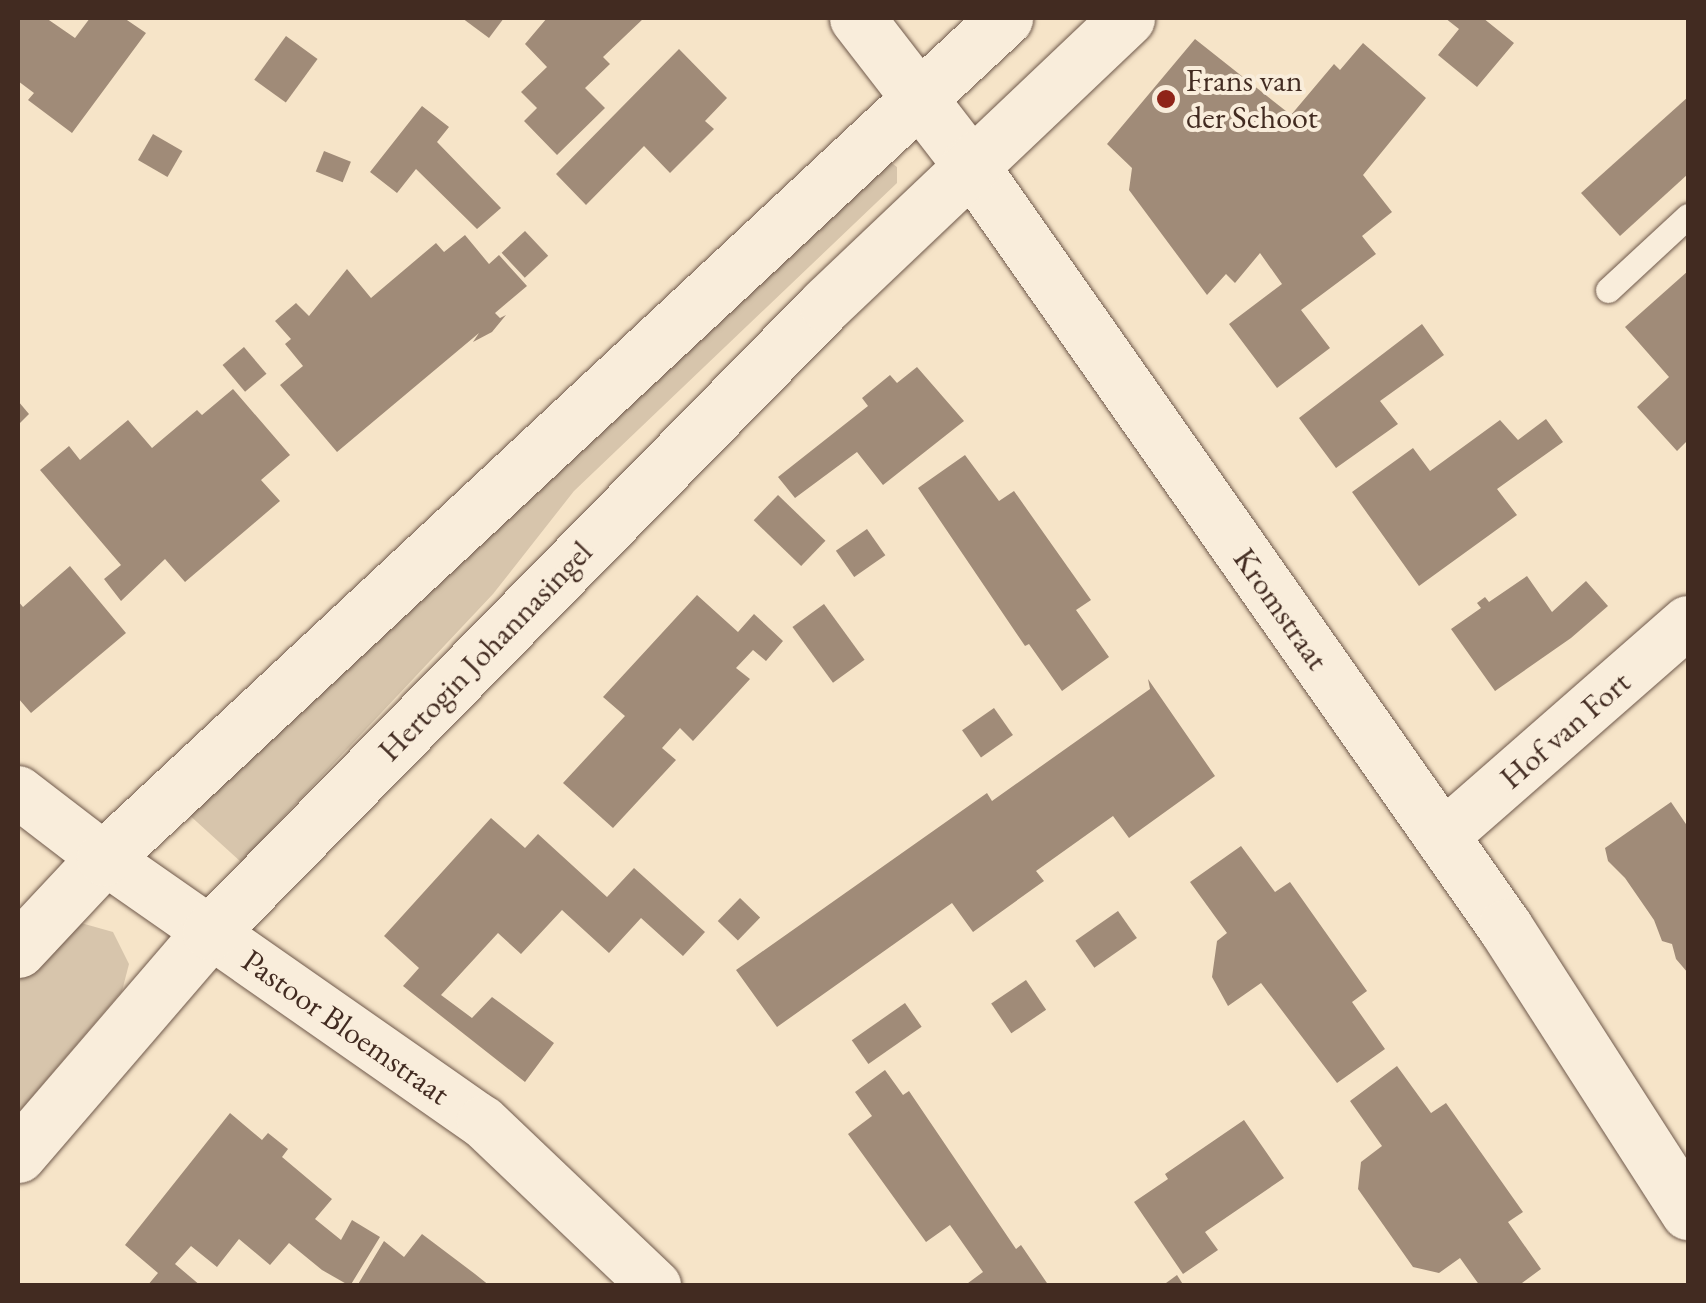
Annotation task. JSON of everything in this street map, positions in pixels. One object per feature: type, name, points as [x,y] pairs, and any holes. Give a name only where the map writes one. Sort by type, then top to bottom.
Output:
[{"type":"main road","name":"Kromstraat","points":[[857,18],[969,163],[1505,928],[1688,1212]]},
{"type":"main road","points":[[18,950],[104,858],[918,94],[1004,18]]},
{"type":"main road","name":"Hertogin Johannasingel","points":[[18,1154],[210,932],[969,163],[1127,18]]},
{"type":"street","name":"Hof van Fort","points":[[1441,838],[1688,622]]},
{"type":"street","name":"Pastoor Bloemstraat","points":[[18,792],[104,858],[483,1122],[655,1286]]},
{"type":"lane","points":[[1608,290],[1688,216]]},
{"type":"shaded area","points":[[889,161],[897,167],[897,183],[574,491],[493,594],[241,862],[186,812]]},
{"type":"shaded area","points":[[81,923],[113,932],[129,964],[122,991],[18,1113],[18,982],[59,934]]},
{"type":"building","points":[[18,18],[46,18],[75,38],[90,18],[124,18],[146,33],[72,133],[28,100],[34,93],[18,81]]},
{"type":"building","points":[[462,18],[504,18],[489,38]]},
{"type":"building","points":[[547,18],[644,18],[603,57],[610,64],[585,88],[605,108],[557,155],[524,121],[537,108],[521,92],[547,67],[525,44]]},
{"type":"building","points":[[1445,18],[1483,18],[1514,43],[1477,87],[1438,55],[1459,29]]},
{"type":"building","points":[[286,36],[318,59],[286,103],[254,80]]},
{"type":"building","points":[[1195,39],[1291,115],[1334,64],[1340,70],[1363,43],[1426,98],[1363,175],[1392,212],[1362,236],[1376,254],[1301,310],[1330,348],[1277,388],[1229,324],[1282,284],[1260,253],[1235,283],[1226,274],[1207,295],[1129,190],[1132,168],[1107,144]]},
{"type":"building","points":[[679,49],[727,98],[705,121],[714,129],[670,173],[644,146],[586,205],[556,174]]},
{"type":"building","points":[[1688,97],[1688,174],[1620,236],[1581,193]]},
{"type":"building","points":[[422,106],[449,127],[437,142],[501,208],[477,229],[416,169],[397,193],[370,172]]},
{"type":"building","points":[[153,134],[182,151],[167,177],[138,160]]},
{"type":"building","points":[[324,151],[351,162],[343,182],[316,171]]},
{"type":"building","points":[[525,231],[548,256],[525,278],[502,253]]},
{"type":"building","points":[[465,235],[489,264],[499,255],[527,286],[495,313],[500,318],[506,315],[492,332],[473,342],[479,333],[337,452],[280,385],[303,366],[285,344],[291,339],[275,321],[296,303],[309,316],[347,269],[371,298],[436,243],[444,252]]},
{"type":"building","points":[[1688,271],[1688,440],[1677,451],[1637,407],[1669,377],[1625,327]]},
{"type":"building","points":[[1422,324],[1444,355],[1380,401],[1398,424],[1336,468],[1299,418]]},
{"type":"building","points":[[244,347],[266,374],[245,392],[223,365]]},
{"type":"building","points":[[917,367],[964,421],[883,485],[857,452],[795,498],[778,477],[868,406],[862,398],[890,375],[897,383]]},
{"type":"building","points":[[233,389],[290,455],[261,480],[280,501],[185,582],[165,559],[121,601],[104,579],[121,565],[40,470],[69,446],[80,460],[128,420],[152,448],[197,410],[202,415]]},
{"type":"building","points":[[18,401],[29,414],[18,425]]},
{"type":"building","points":[[1546,419],[1563,442],[1497,489],[1517,515],[1419,586],[1352,492],[1413,448],[1430,471],[1500,420],[1518,440]]},
{"type":"building","points":[[965,455],[999,501],[1014,491],[1091,600],[1076,610],[1109,657],[1062,691],[1029,644],[1025,646],[918,488]]},
{"type":"building","points":[[778,495],[825,541],[801,566],[754,520]]},
{"type":"building","points":[[867,529],[885,555],[854,577],[836,551]]},
{"type":"building","points":[[70,566],[126,633],[31,713],[18,698],[18,601],[23,607]]},
{"type":"building","points":[[1527,576],[1552,612],[1586,581],[1608,606],[1571,638],[1495,691],[1451,629],[1481,608],[1477,603],[1485,597],[1489,602]]},
{"type":"building","points":[[697,595],[738,632],[754,614],[783,641],[766,661],[753,650],[736,668],[750,679],[693,741],[680,728],[662,748],[676,760],[613,828],[563,783],[625,716],[603,697]]},
{"type":"building","points":[[824,604],[865,660],[833,683],[792,627]]},
{"type":"building","points":[[1148,679],[1215,776],[1129,838],[1113,816],[1036,871],[1044,881],[973,932],[952,903],[777,1027],[736,970],[987,793],[992,801],[1150,689]]},
{"type":"building","points":[[994,708],[1013,735],[981,757],[962,730]]},
{"type":"building","points":[[1671,802],[1688,827],[1688,973],[1676,959],[1672,944],[1662,941],[1654,920],[1625,878],[1608,861],[1605,848]]},
{"type":"building","points":[[491,818],[525,848],[538,834],[607,897],[634,868],[705,932],[683,956],[641,918],[609,953],[562,910],[521,954],[498,933],[441,995],[472,1018],[492,997],[554,1043],[525,1082],[403,986],[419,968],[384,936]]},
{"type":"building","points":[[1241,846],[1275,892],[1290,882],[1367,991],[1352,1002],[1385,1049],[1337,1083],[1261,983],[1228,1006],[1212,977],[1217,941],[1227,933],[1190,882]]},
{"type":"building","points":[[740,898],[760,917],[738,940],[718,921]]},
{"type":"building","points":[[1118,911],[1137,938],[1094,968],[1075,941]]},
{"type":"building","points":[[1026,980],[1046,1010],[1011,1033],[991,1003]]},
{"type":"building","points":[[905,1003],[922,1027],[868,1064],[852,1040]]},
{"type":"building","points":[[1397,1066],[1431,1113],[1446,1103],[1523,1212],[1508,1222],[1541,1269],[1518,1286],[1480,1286],[1460,1258],[1439,1273],[1413,1267],[1358,1189],[1361,1162],[1382,1146],[1350,1101]]},
{"type":"building","points":[[885,1070],[903,1095],[909,1091],[1016,1249],[1021,1245],[1049,1286],[964,1286],[983,1272],[950,1225],[926,1242],[848,1134],[872,1116],[855,1092]]},
{"type":"building","points":[[230,1113],[262,1140],[268,1133],[288,1149],[282,1157],[332,1199],[315,1219],[341,1240],[352,1220],[380,1237],[350,1286],[322,1270],[289,1243],[270,1265],[239,1239],[217,1267],[191,1246],[175,1264],[201,1286],[147,1286],[158,1273],[125,1245]]},
{"type":"building","points":[[1244,1120],[1284,1178],[1205,1232],[1218,1250],[1183,1274],[1134,1202],[1168,1179],[1165,1174]]},
{"type":"building","points":[[422,1234],[490,1286],[357,1286],[384,1241],[404,1257]]},
{"type":"building","points":[[1177,1275],[1184,1286],[1162,1286]]},
{"type":"place","name":"Frans van der Schoot","points":[[1166,99]]}]
